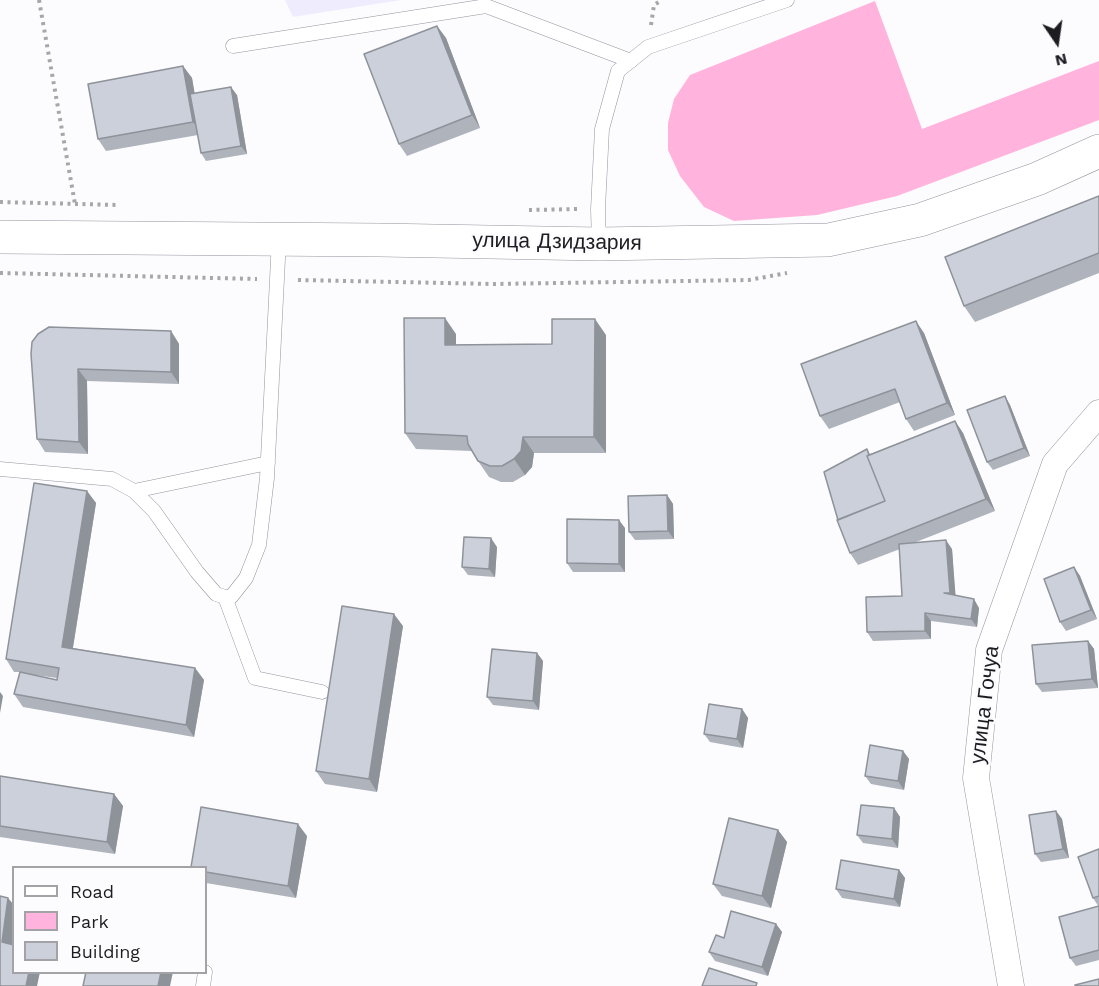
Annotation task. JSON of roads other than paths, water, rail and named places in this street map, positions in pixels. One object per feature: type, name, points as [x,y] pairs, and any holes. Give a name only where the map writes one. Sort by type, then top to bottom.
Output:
[{"type":"highway","name":"улица Дзидзария","points":[[0,237],[599,244],[828,240],[920,220],[1036,179],[1099,151]]},
{"type":"street","name":"улица Гочуа","points":[[1011,986],[976,778],[989,650],[1055,464],[1099,412]]},
{"type":"lane","points":[[599,244],[598,209],[602,129],[618,71],[648,47],[787,0]]},
{"type":"lane","points":[[233,46],[486,6],[631,62]]},
{"type":"lane","points":[[0,469],[112,479],[134,491],[154,511],[197,572],[216,594],[231,597],[246,578],[259,545],[268,463],[279,239]]},
{"type":"lane","points":[[134,491],[268,463]]},
{"type":"lane","points":[[225,597],[255,678],[322,692]]}]
